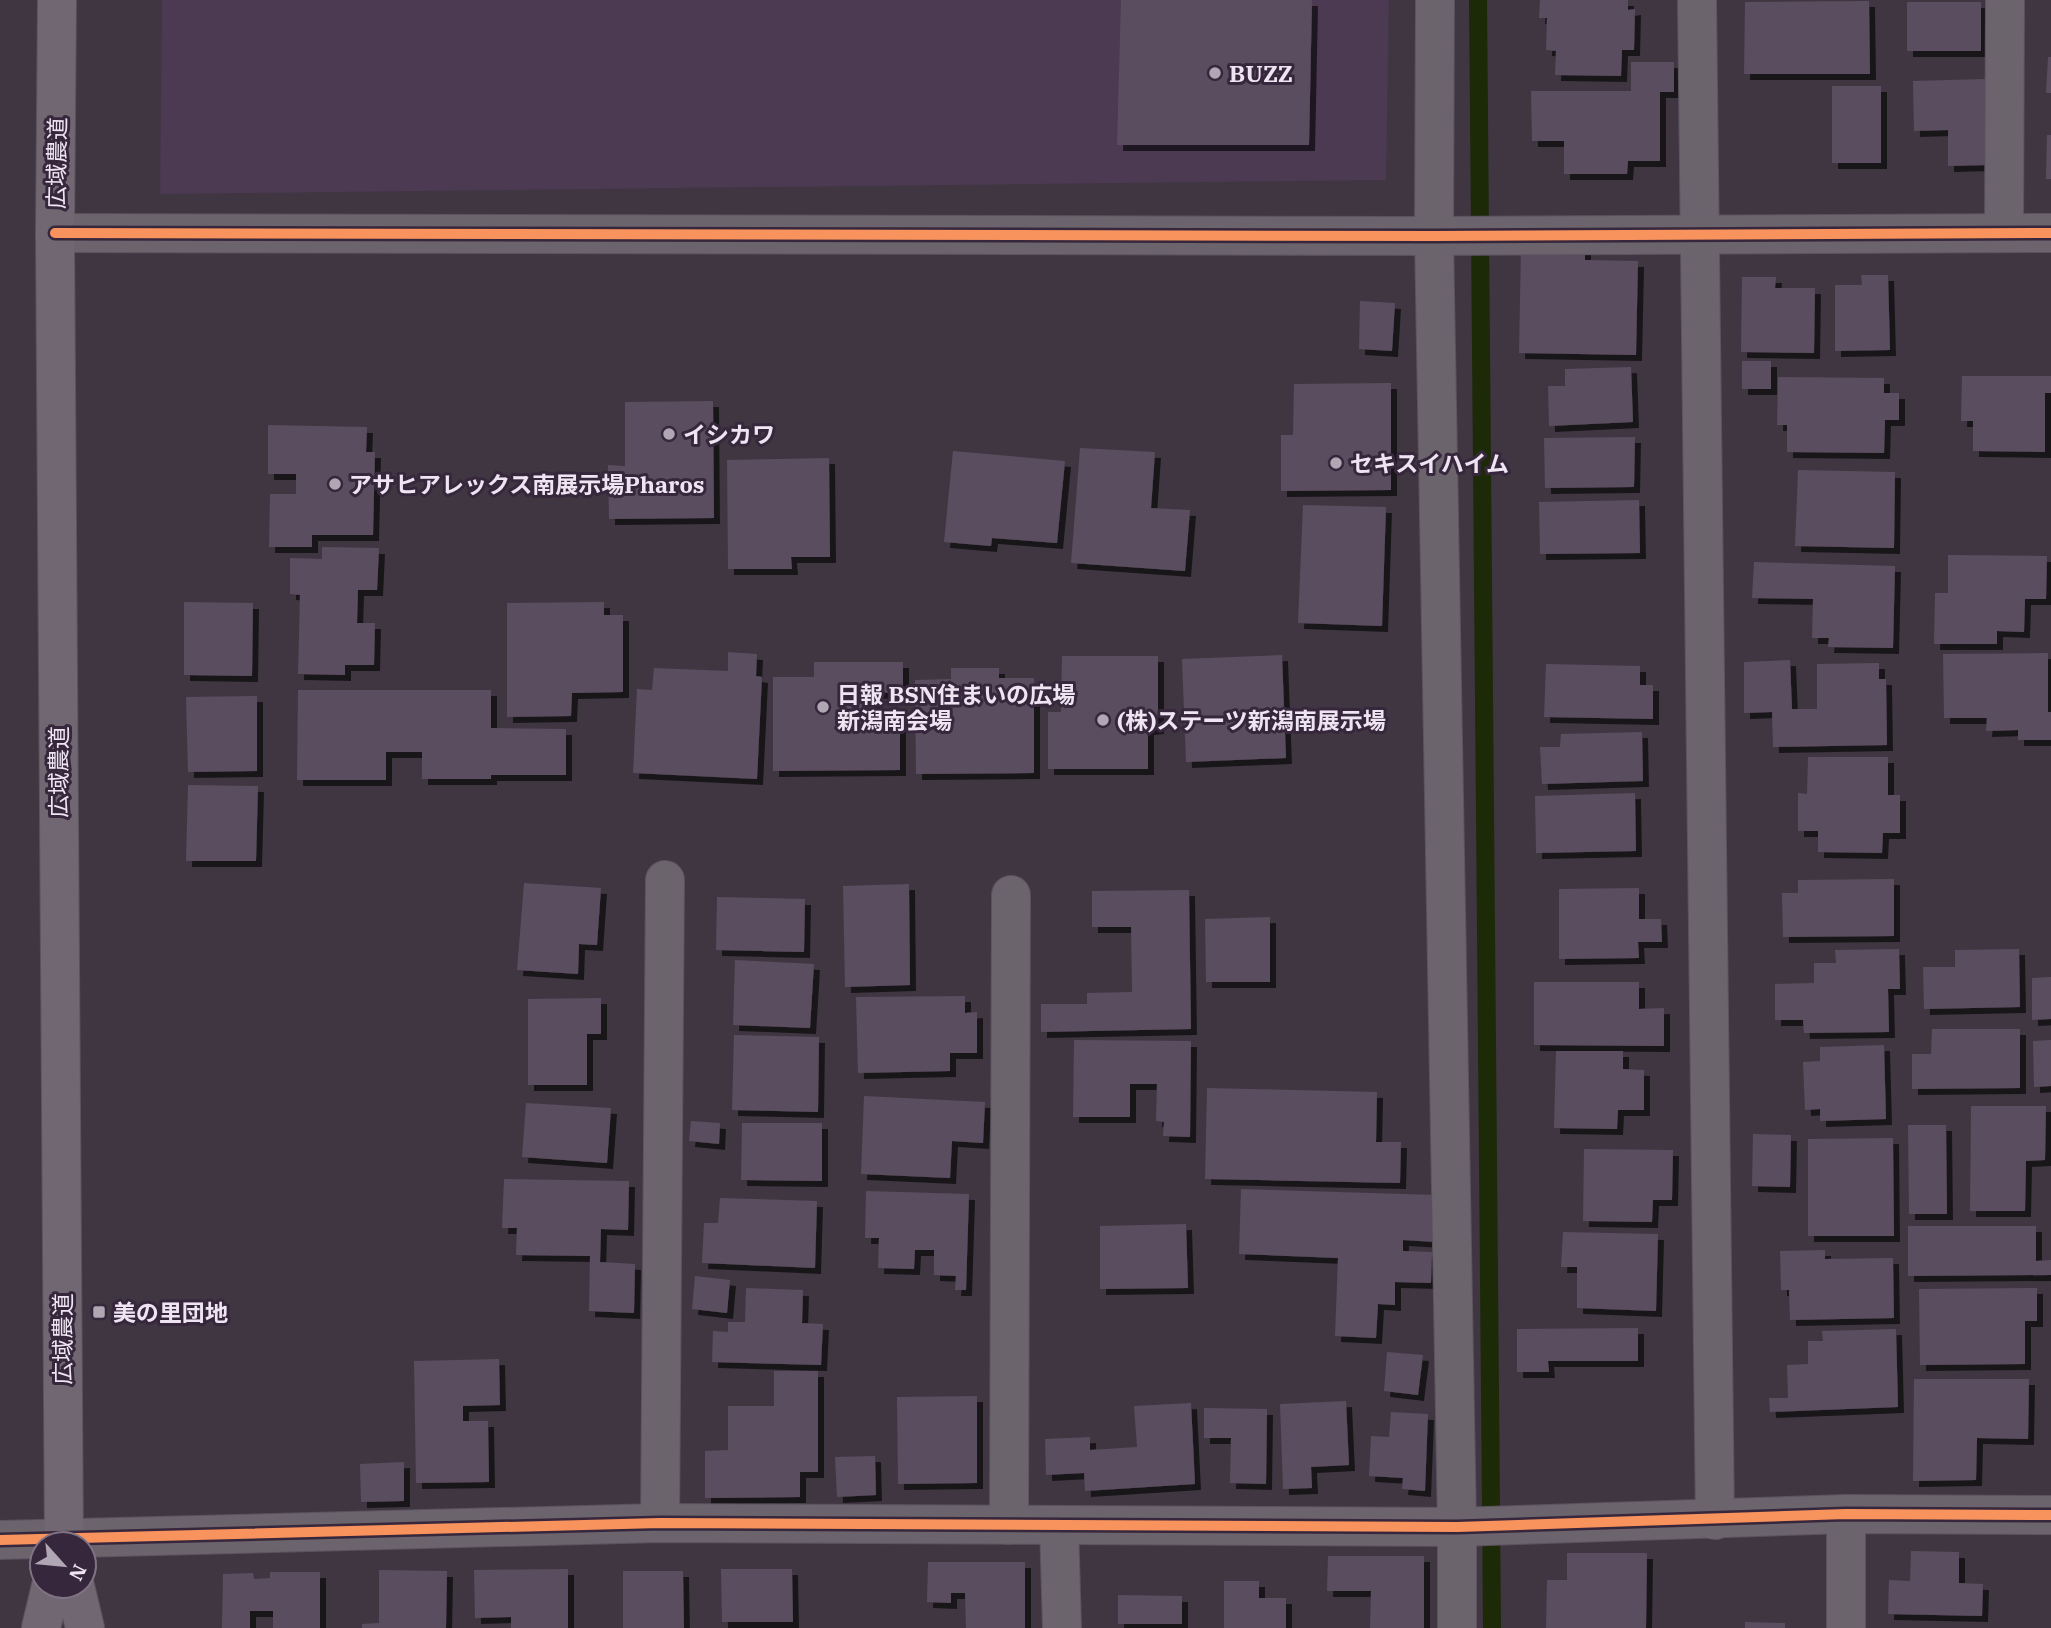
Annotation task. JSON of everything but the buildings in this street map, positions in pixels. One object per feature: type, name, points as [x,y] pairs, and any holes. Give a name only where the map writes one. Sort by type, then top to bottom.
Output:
[{"type":"street","name":"広域農道","points":[[57,0],[55,233],[63,1530]]},
{"type":"street","points":[[1435,0],[1466,236],[1483,1526],[1457,1628]]},
{"type":"street","points":[[1697,0],[1715,1520]]},
{"type":"street","points":[[2004,233],[2005,0]]},
{"type":"street","points":[[55,233],[1466,236],[2051,233]]},
{"type":"street","points":[[660,1523],[665,880]]},
{"type":"street","points":[[1009,1525],[1011,895]]},
{"type":"street","points":[[98,1541],[660,1523],[1483,1526],[1846,1514],[2051,1515]]},
{"type":"street","points":[[1846,1514],[1846,1628]]},
{"type":"street","points":[[1059,1525],[1062,1628]]},
{"type":"street","points":[[0,1539],[28,1540]]},
{"type":"street","points":[[41,1628],[48,1600]]},
{"type":"street","points":[[78,1600],[85,1628]]},
{"type":"shaded area","points":[[162,0],[1389,0],[1386,180],[160,194]]},
{"type":"waterway","points":[[1478,0],[1492,1628]]},
{"type":"cycle path","points":[[55,233],[1434,236],[2051,233]]},
{"type":"cycle path","points":[[0,1540],[660,1523],[1457,1527],[1846,1514],[2051,1515]]},
{"type":"place","name":"BUZZ","points":[[1215,73]]},
{"type":"place","name":"イシカワ","points":[[669,434]]},
{"type":"place","name":"セキスイハイム","points":[[1336,463]]},
{"type":"place","name":"アサヒアレックス南展示場Pharos","points":[[335,484]]},
{"type":"place","name":"日報 BSN住まいの広場 新潟南会場","points":[[823,707]]},
{"type":"place","name":"(株)ステーツ新潟南展示場","points":[[1103,720]]},
{"type":"place","name":"美の里団地","points":[[99,1312]]}]
